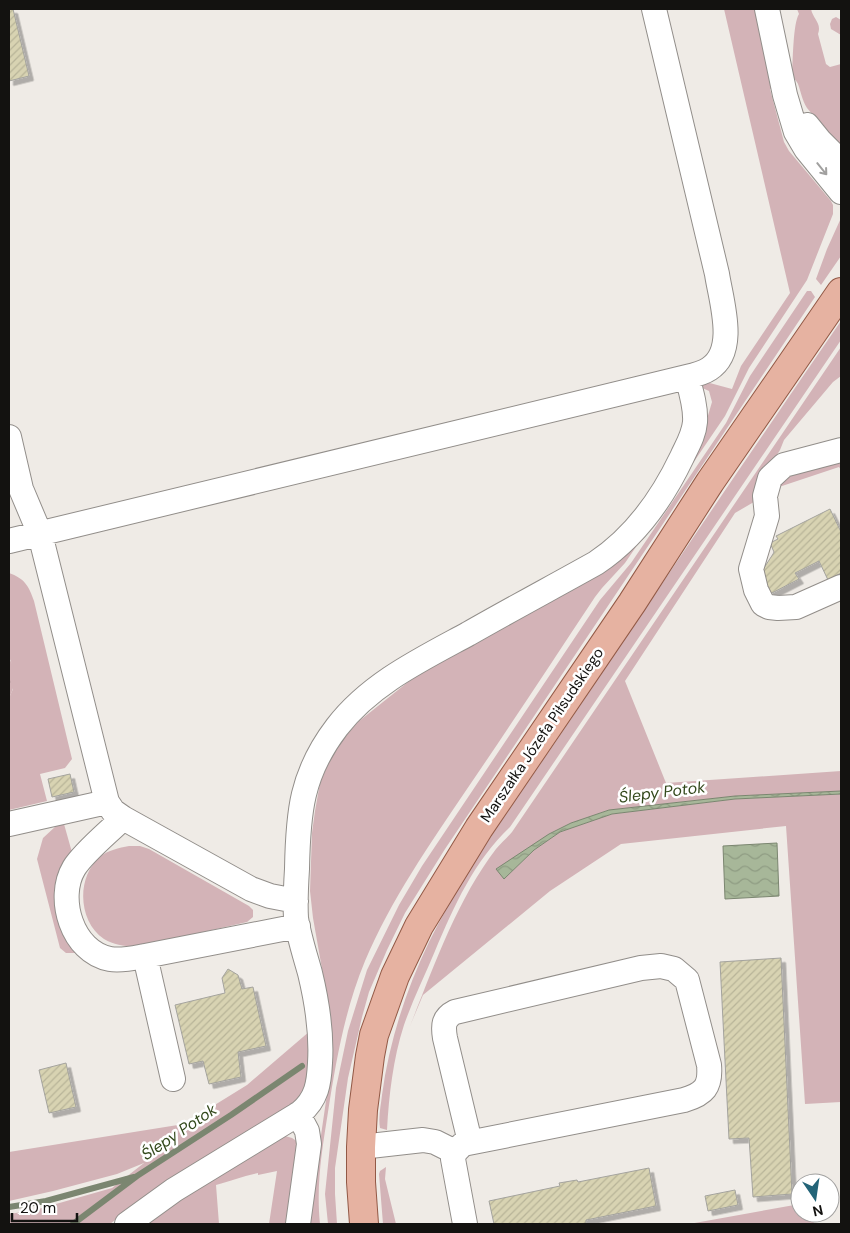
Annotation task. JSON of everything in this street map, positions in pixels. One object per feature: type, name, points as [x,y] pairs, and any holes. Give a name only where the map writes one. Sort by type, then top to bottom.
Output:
[{"type":"main road","name":"Marszałka Józefa Piłsudskiego","points":[[364,1224],[361,1147],[364,1100],[374,1035],[395,976],[418,926],[479,828],[632,603],[710,482],[841,294]]},
{"type":"street","points":[[9,541],[688,377],[710,368],[720,359],[725,349],[725,326],[716,274],[654,9]]},
{"type":"street","points":[[767,9],[785,95],[796,132],[806,149],[841,192]]},
{"type":"street","points":[[785,95],[820,141],[841,162]]},
{"type":"street","points":[[127,1224],[174,1190],[298,1114],[310,1104],[318,1089],[321,1043],[314,995],[298,926],[296,901],[297,838],[303,792],[313,764],[337,727],[354,707],[397,673],[588,568],[613,551],[642,522],[660,496],[691,437],[695,422],[688,377]]},
{"type":"street","points":[[9,437],[21,489],[40,534],[115,810]]},
{"type":"street","points":[[841,450],[784,465],[770,478],[765,496],[767,516],[751,569],[756,590],[763,604],[769,607],[796,607],[841,587]]},
{"type":"street","points":[[9,824],[115,810],[251,889],[270,896],[296,901]]},
{"type":"street","points":[[115,810],[75,867],[67,887],[67,902],[76,932],[89,949],[110,959],[144,956],[298,926]]},
{"type":"street","points":[[144,956],[173,1079]]},
{"type":"street","points":[[361,1147],[423,1140],[462,1147],[684,1100],[701,1093],[706,1088],[710,1078],[709,1065],[687,980],[674,968],[661,966],[641,968],[454,1012],[446,1018],[444,1023],[445,1038],[462,1147],[453,1162],[465,1224]]},
{"type":"street","points":[[298,1114],[307,1131],[309,1144],[298,1224]]},
{"type":"green space","points":[[724,9],[756,9],[775,87],[770,89],[784,142],[789,151],[831,201],[833,214],[807,280],[749,368],[725,416],[625,563],[595,597],[425,852],[375,938],[352,998],[334,1074],[319,1181],[320,1224],[308,1224],[332,1060],[330,1014],[310,891],[312,833],[320,783],[337,746],[358,722],[408,682],[443,659],[611,567],[704,429],[712,402],[709,391],[698,386],[706,382],[732,389],[741,366],[790,293]]},
{"type":"green space","points":[[797,9],[811,9],[819,27],[818,34],[826,64],[830,67],[841,64],[841,148],[807,108],[798,84],[792,75],[794,33],[799,14]]},
{"type":"green space","points":[[836,17],[841,20],[841,35],[831,29],[832,19]]},
{"type":"green space","points":[[841,218],[841,256],[821,285],[816,279]]},
{"type":"green space","points":[[807,291],[811,291],[815,297],[445,849],[405,913],[369,992],[362,1017],[348,1078],[335,1168],[337,1224],[328,1224],[325,1194],[336,1088],[348,1031],[367,970],[399,905],[422,866],[600,600],[631,563],[726,423],[750,376]]},
{"type":"green space","points":[[841,321],[841,340],[510,827],[497,840],[475,869],[442,934],[404,1025],[392,1077],[387,1130],[380,1128],[379,1120],[385,1075],[399,1017],[421,960],[444,913],[496,829]]},
{"type":"green space","points":[[841,347],[841,376],[833,382],[784,440],[780,450],[754,492],[759,499],[735,513],[625,681],[666,783],[841,771],[841,791],[735,796],[609,810],[571,823],[549,834],[504,879],[534,850],[560,832],[612,814],[735,799],[841,794],[841,1102],[805,1104],[786,826],[621,844],[550,891],[423,995],[410,1026],[447,934],[482,869],[496,849],[512,832]]},
{"type":"green space","points":[[841,458],[841,470],[839,467],[779,487],[788,474]]},
{"type":"green space","points":[[9,573],[19,577],[25,583],[34,601],[72,759],[65,768],[40,774],[47,801],[9,810],[9,698],[13,689],[11,661],[9,658]]},
{"type":"green space","points":[[9,658],[15,678],[9,698]]},
{"type":"green space","points":[[64,824],[73,856],[60,874],[56,896],[79,953],[66,953],[60,948],[37,859],[43,838],[56,826]]},
{"type":"green space","points":[[129,846],[140,846],[149,849],[249,906],[253,910],[253,917],[247,922],[142,946],[123,946],[104,939],[89,922],[83,899],[84,887],[92,866],[100,857],[114,850]]},
{"type":"green space","points":[[310,1031],[308,1090],[291,1107],[124,1213],[110,1224],[9,1224],[9,1214],[35,1210],[112,1188],[144,1163],[117,1174],[9,1201],[9,1152],[184,1124],[247,1085]]},
{"type":"green space","points":[[285,1136],[298,1142],[288,1224],[269,1224],[277,1171],[258,1175],[258,1173],[253,1174],[216,1185],[219,1224],[147,1224],[185,1197]]},
{"type":"green space","points":[[386,1167],[385,1179],[396,1224],[383,1224],[379,1174]]},
{"type":"green space","points":[[790,1206],[790,1223],[814,1224],[689,1224]]},
{"type":"water","points":[[841,791],[841,794],[735,799],[612,814],[560,832],[534,850],[504,879],[496,869],[549,834],[571,823],[609,810],[735,796]]},
{"type":"water","points":[[777,843],[779,896],[725,899],[723,846]]},
{"type":"building","points":[[9,9],[13,9],[29,76],[9,81]]},
{"type":"building","points":[[830,509],[841,532],[841,573],[828,580],[819,561],[795,573],[799,579],[770,594],[762,571],[774,552],[770,543],[778,539],[776,536]]},
{"type":"building","points":[[70,774],[74,792],[52,797],[48,779]]},
{"type":"building","points":[[781,958],[791,1173],[790,1194],[753,1197],[749,1138],[729,1139],[720,962]]},
{"type":"building","points":[[228,969],[238,975],[242,989],[253,987],[266,1046],[238,1052],[241,1077],[209,1084],[203,1061],[189,1064],[175,1005],[225,993],[222,978]]},
{"type":"building","points":[[66,1063],[76,1107],[49,1113],[39,1070]]},
{"type":"building","points":[[649,1168],[656,1206],[586,1220],[586,1223],[582,1224],[494,1224],[489,1201],[560,1186],[559,1183],[577,1180],[578,1182]]},
{"type":"building","points":[[735,1190],[738,1205],[708,1211],[705,1196]]},
{"type":"waterway","name":"Ślepy Potok","points":[[73,1224],[137,1176],[302,1066]]},
{"type":"waterway","points":[[9,1207],[46,1201],[134,1177]]}]
